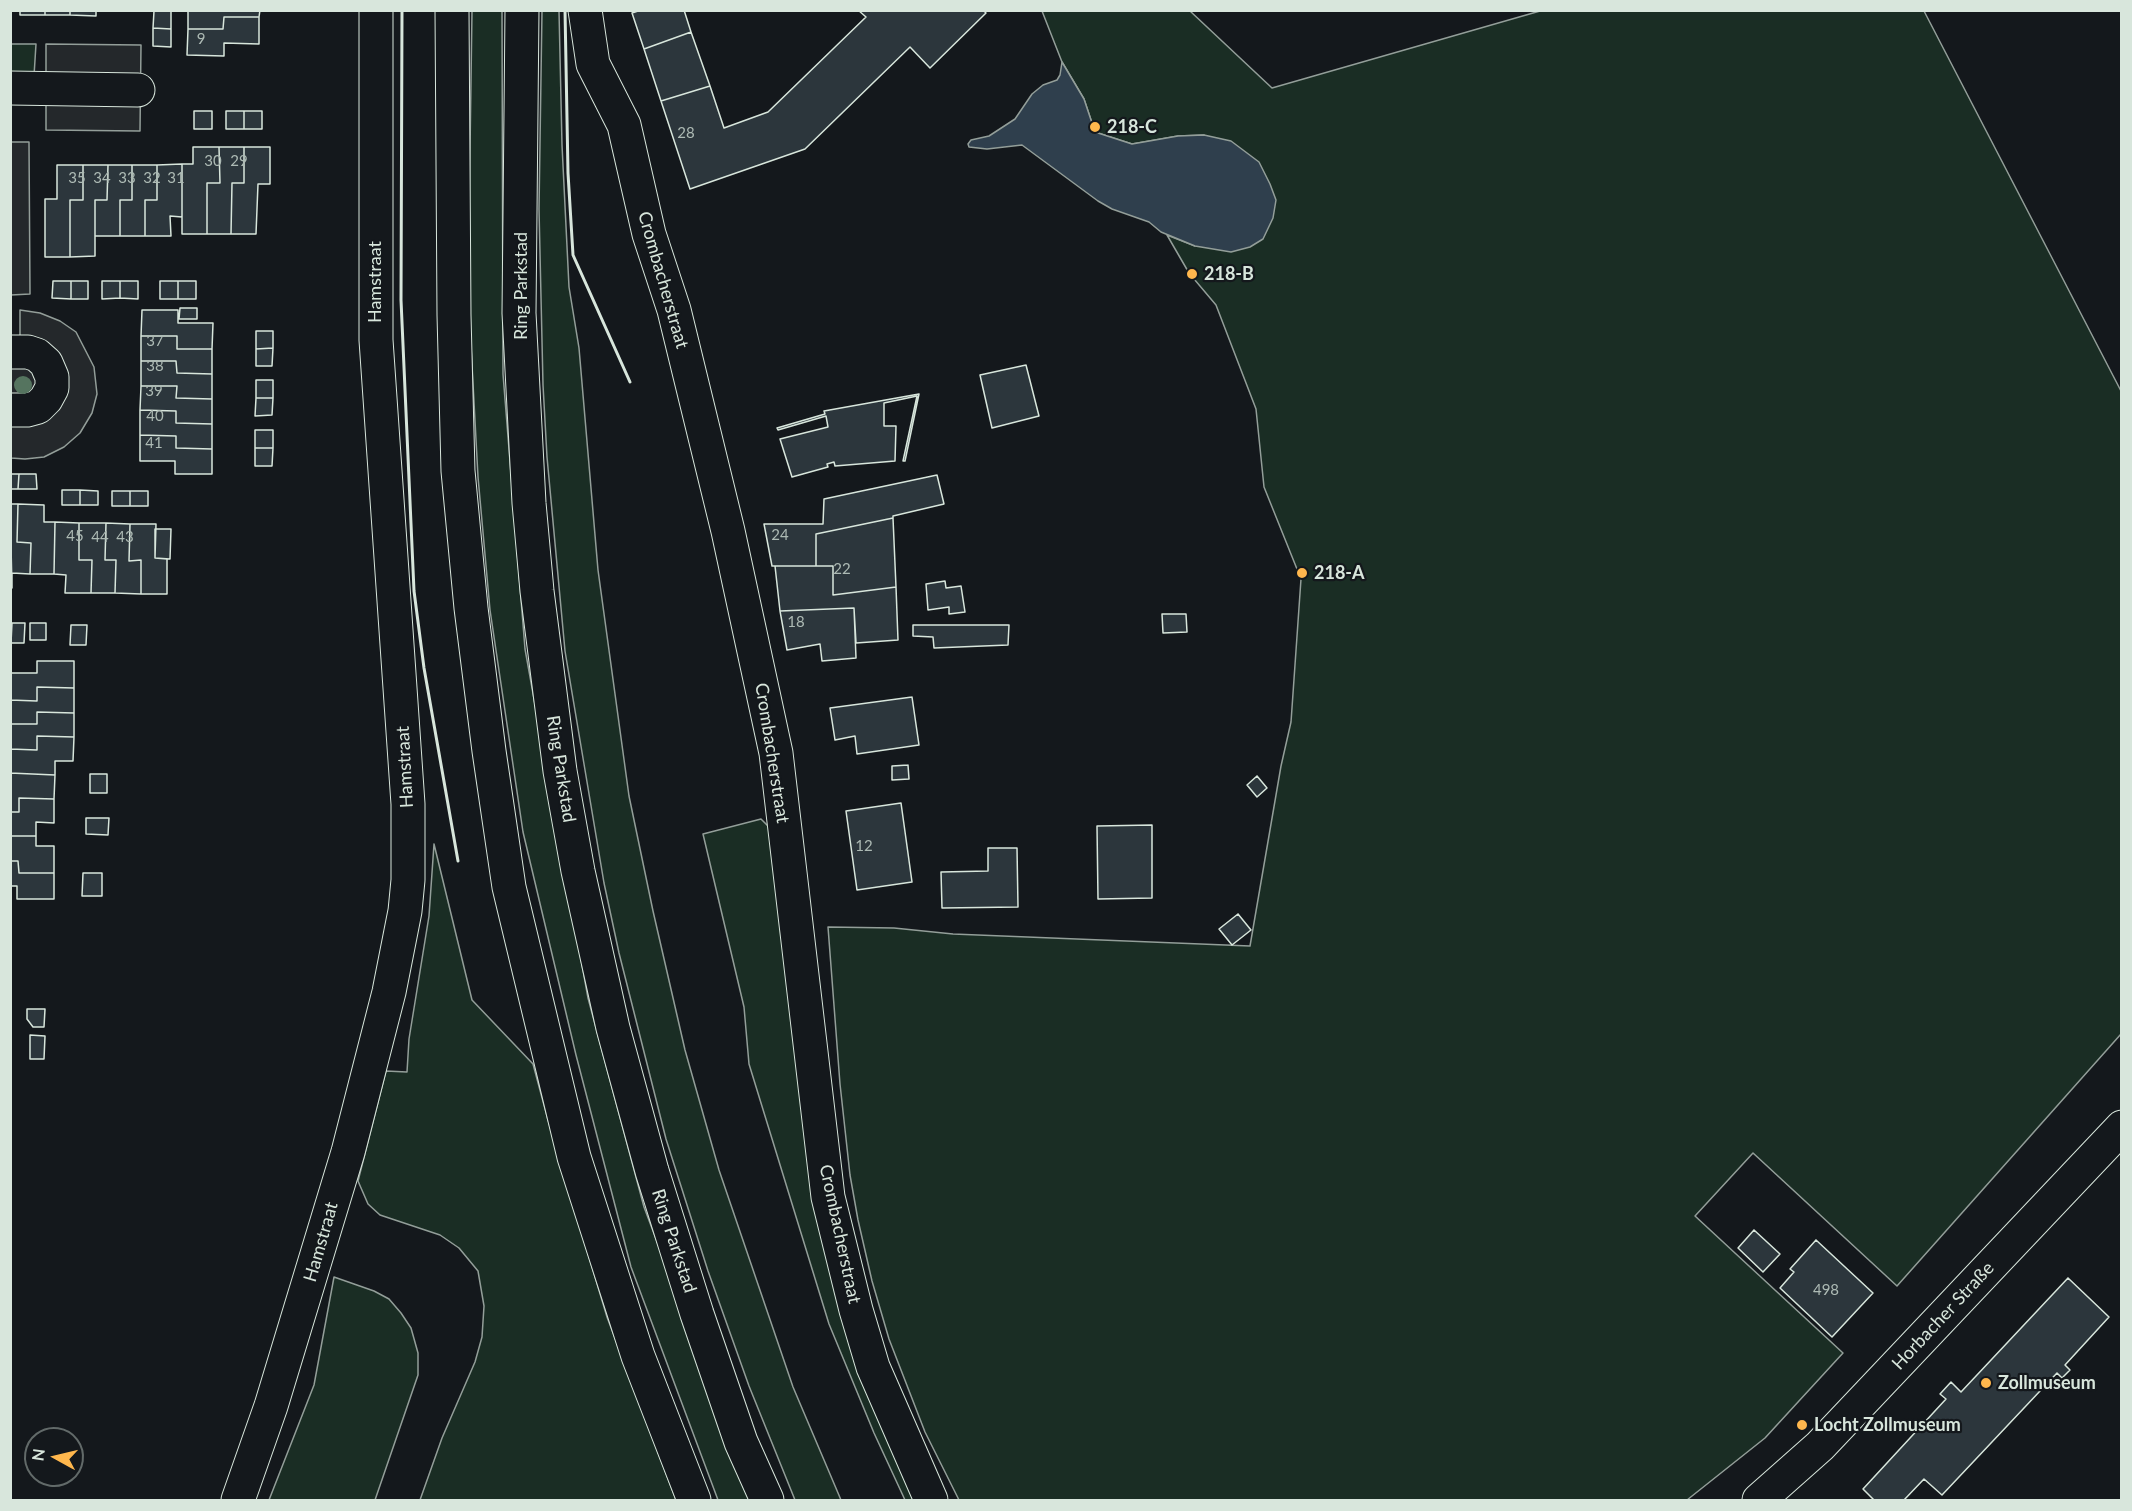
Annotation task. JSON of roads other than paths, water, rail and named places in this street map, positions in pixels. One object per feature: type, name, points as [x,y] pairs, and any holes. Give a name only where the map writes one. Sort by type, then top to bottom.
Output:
[{"type":"main road","name":"Hamstraat","points":[[238,1500],[271,1406],[348,1152],[389,992],[405,911],[408,880],[408,804],[376,340],[376,10]]},
{"type":"main road","points":[[452,10],[454,315],[458,471],[472,620],[509,887],[573,1157],[638,1356],[694,1500]]},
{"type":"main road","name":"Ring Parkstad","points":[[522,10],[519,313],[537,591],[560,771],[578,871],[613,1028],[649,1160],[741,1442],[767,1500]]},
{"type":"main road","name":"Crombacherstraat","points":[[585,10],[593,64],[624,125],[649,234],[674,310],[728,531],[776,753],[828,1197],[856,1310],[873,1367],[931,1500]]},
{"type":"main road","points":[[10,88],[138,90]]},
{"type":"main road","points":[[10,352],[28,352],[38,355],[46,363],[52,377],[52,388],[38,407],[27,410],[10,410]]},
{"type":"main road","name":"Horbacher Straße","points":[[1760,1500],[1820,1446],[2121,1127]]},
{"type":"water","points":[[1062,62],[1084,99],[1095,132],[1132,144],[1178,136],[1204,135],[1231,141],[1259,162],[1276,200],[1273,218],[1263,239],[1250,247],[1231,252],[1195,246],[1161,232],[1149,222],[1112,209],[1098,201],[1022,145],[987,149],[969,147],[971,140],[989,136],[1015,119],[1032,94],[1043,85],[1057,80]]},
{"type":"place","name":"218-C","points":[[1095,127]]},
{"type":"place","name":"218-B","points":[[1192,274]]},
{"type":"place","name":"218-A","points":[[1302,573]]},
{"type":"place","name":"Zollmuseum","points":[[1986,1383]]},
{"type":"place","name":"Locht Zollmuseum","points":[[1802,1425]]}]
